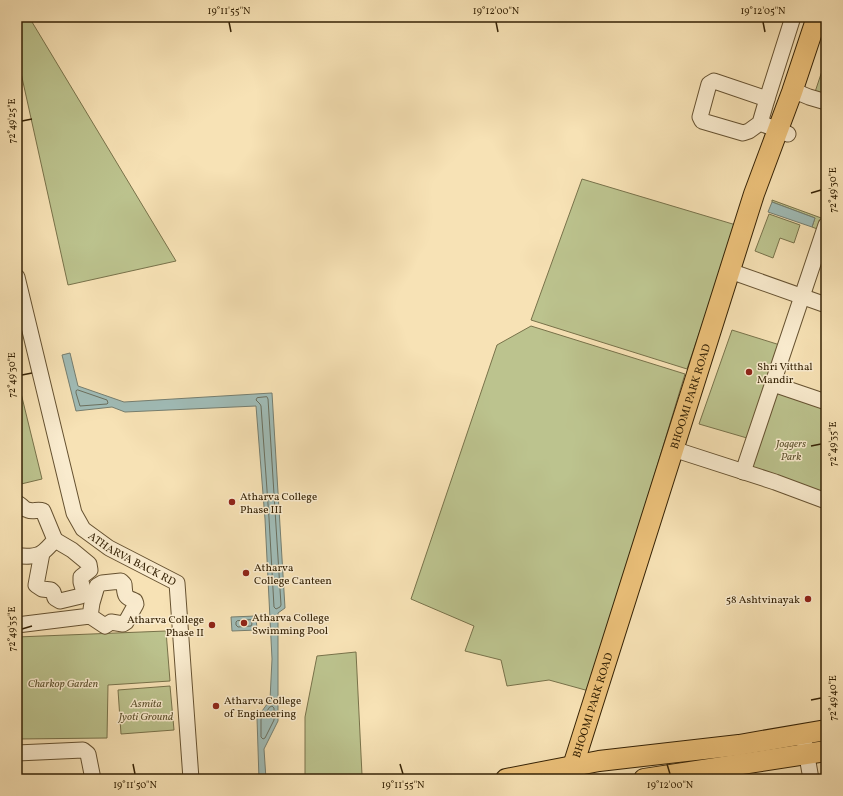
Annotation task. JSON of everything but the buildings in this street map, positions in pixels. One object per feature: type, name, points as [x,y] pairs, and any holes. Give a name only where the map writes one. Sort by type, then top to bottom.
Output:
[{"type":"main road","name":"BHOOMI PARK ROAD","points":[[797,92],[817,17]]},
{"type":"main road","name":"BHOOMI PARK ROAD","points":[[581,772],[598,705],[735,272],[765,182],[775,129],[797,92],[826,23]]},
{"type":"main road","points":[[506,779],[581,772],[599,761],[739,745],[826,730]]},
{"type":"main road","points":[[644,779],[817,752]]},
{"type":"street","points":[[767,99],[714,81],[709,84],[700,117],[702,121],[743,134],[749,131],[775,129],[767,99],[793,17]]},
{"type":"street","points":[[797,92],[826,102]]},
{"type":"street","points":[[743,472],[826,225]]},
{"type":"street","points":[[735,272],[826,305]]},
{"type":"street","name":"ATHARVA BACK RD","points":[[17,277],[74,513],[83,528],[108,548],[177,583],[191,779]]},
{"type":"street","points":[[773,384],[826,402]]},
{"type":"street","points":[[679,451],[775,482],[826,501]]},
{"type":"street","points":[[17,504],[26,510],[30,511],[39,509],[43,511],[55,540],[72,550],[89,564],[90,570],[81,577],[84,592],[76,597],[60,601],[55,598],[51,590],[42,589],[36,585],[42,553]]},
{"type":"street","points":[[17,556],[23,557],[42,553],[55,540]]},
{"type":"street","points":[[17,625],[83,617],[76,597]]},
{"type":"street","points":[[803,734],[817,752],[811,779]]},
{"type":"street","points":[[17,753],[83,750],[88,754],[93,779]]},
{"type":"green space","points":[[17,17],[29,17],[176,261],[68,285],[17,55]]},
{"type":"green space","points":[[826,59],[826,96],[815,92]]},
{"type":"green space","points":[[582,179],[736,225],[687,369],[531,320]]},
{"type":"green space","points":[[772,200],[824,219],[820,230],[812,227],[815,218],[772,202]]},
{"type":"green space","points":[[769,214],[800,225],[794,243],[780,238],[773,258],[755,251]]},
{"type":"green space","points":[[531,326],[685,374],[589,691],[549,680],[507,686],[501,660],[465,651],[474,626],[411,599],[497,345]]},
{"type":"green space","points":[[732,330],[780,345],[747,438],[699,424]]},
{"type":"green space","name":"Joggers Park","points":[[775,384],[826,402],[826,498],[746,473]]},
{"type":"green space","points":[[17,385],[19,385],[42,479],[17,485]]},
{"type":"green space","name":"Charkop Garden","points":[[166,631],[170,681],[108,685],[107,738],[17,739],[17,637]]},
{"type":"green space","points":[[356,652],[362,775],[305,778],[305,717],[317,656]]},
{"type":"green space","name":"Asmita Jyoti Ground","points":[[170,686],[174,730],[121,734],[118,690]]},
{"type":"water","points":[[772,202],[815,218],[812,227],[768,212]]},
{"type":"water","points":[[70,353],[78,386],[124,402],[272,393],[285,608],[278,613],[278,721],[264,749],[266,779],[259,779],[257,718],[270,700],[272,659],[265,519],[256,406],[125,412],[112,407],[76,411],[62,355]]},
{"type":"water","name":"Atharva College Swimming Pool","points":[[256,616],[257,630],[232,631],[231,617]]},
{"type":"place","name":"Shri Vitthal Mandir","points":[[749,372]]},
{"type":"place","name":"Atharva College Phase III","points":[[232,502]]},
{"type":"place","name":"Atharva College Canteen","points":[[246,573]]},
{"type":"place","name":"58 Ashtvinayak","points":[[808,599]]},
{"type":"place","name":"Atharva College Swimming Pool","points":[[244,623]]},
{"type":"place","name":"Atharva College Phase II","points":[[212,625]]},
{"type":"place","name":"Atharva College of Engineering","points":[[216,706]]}]
